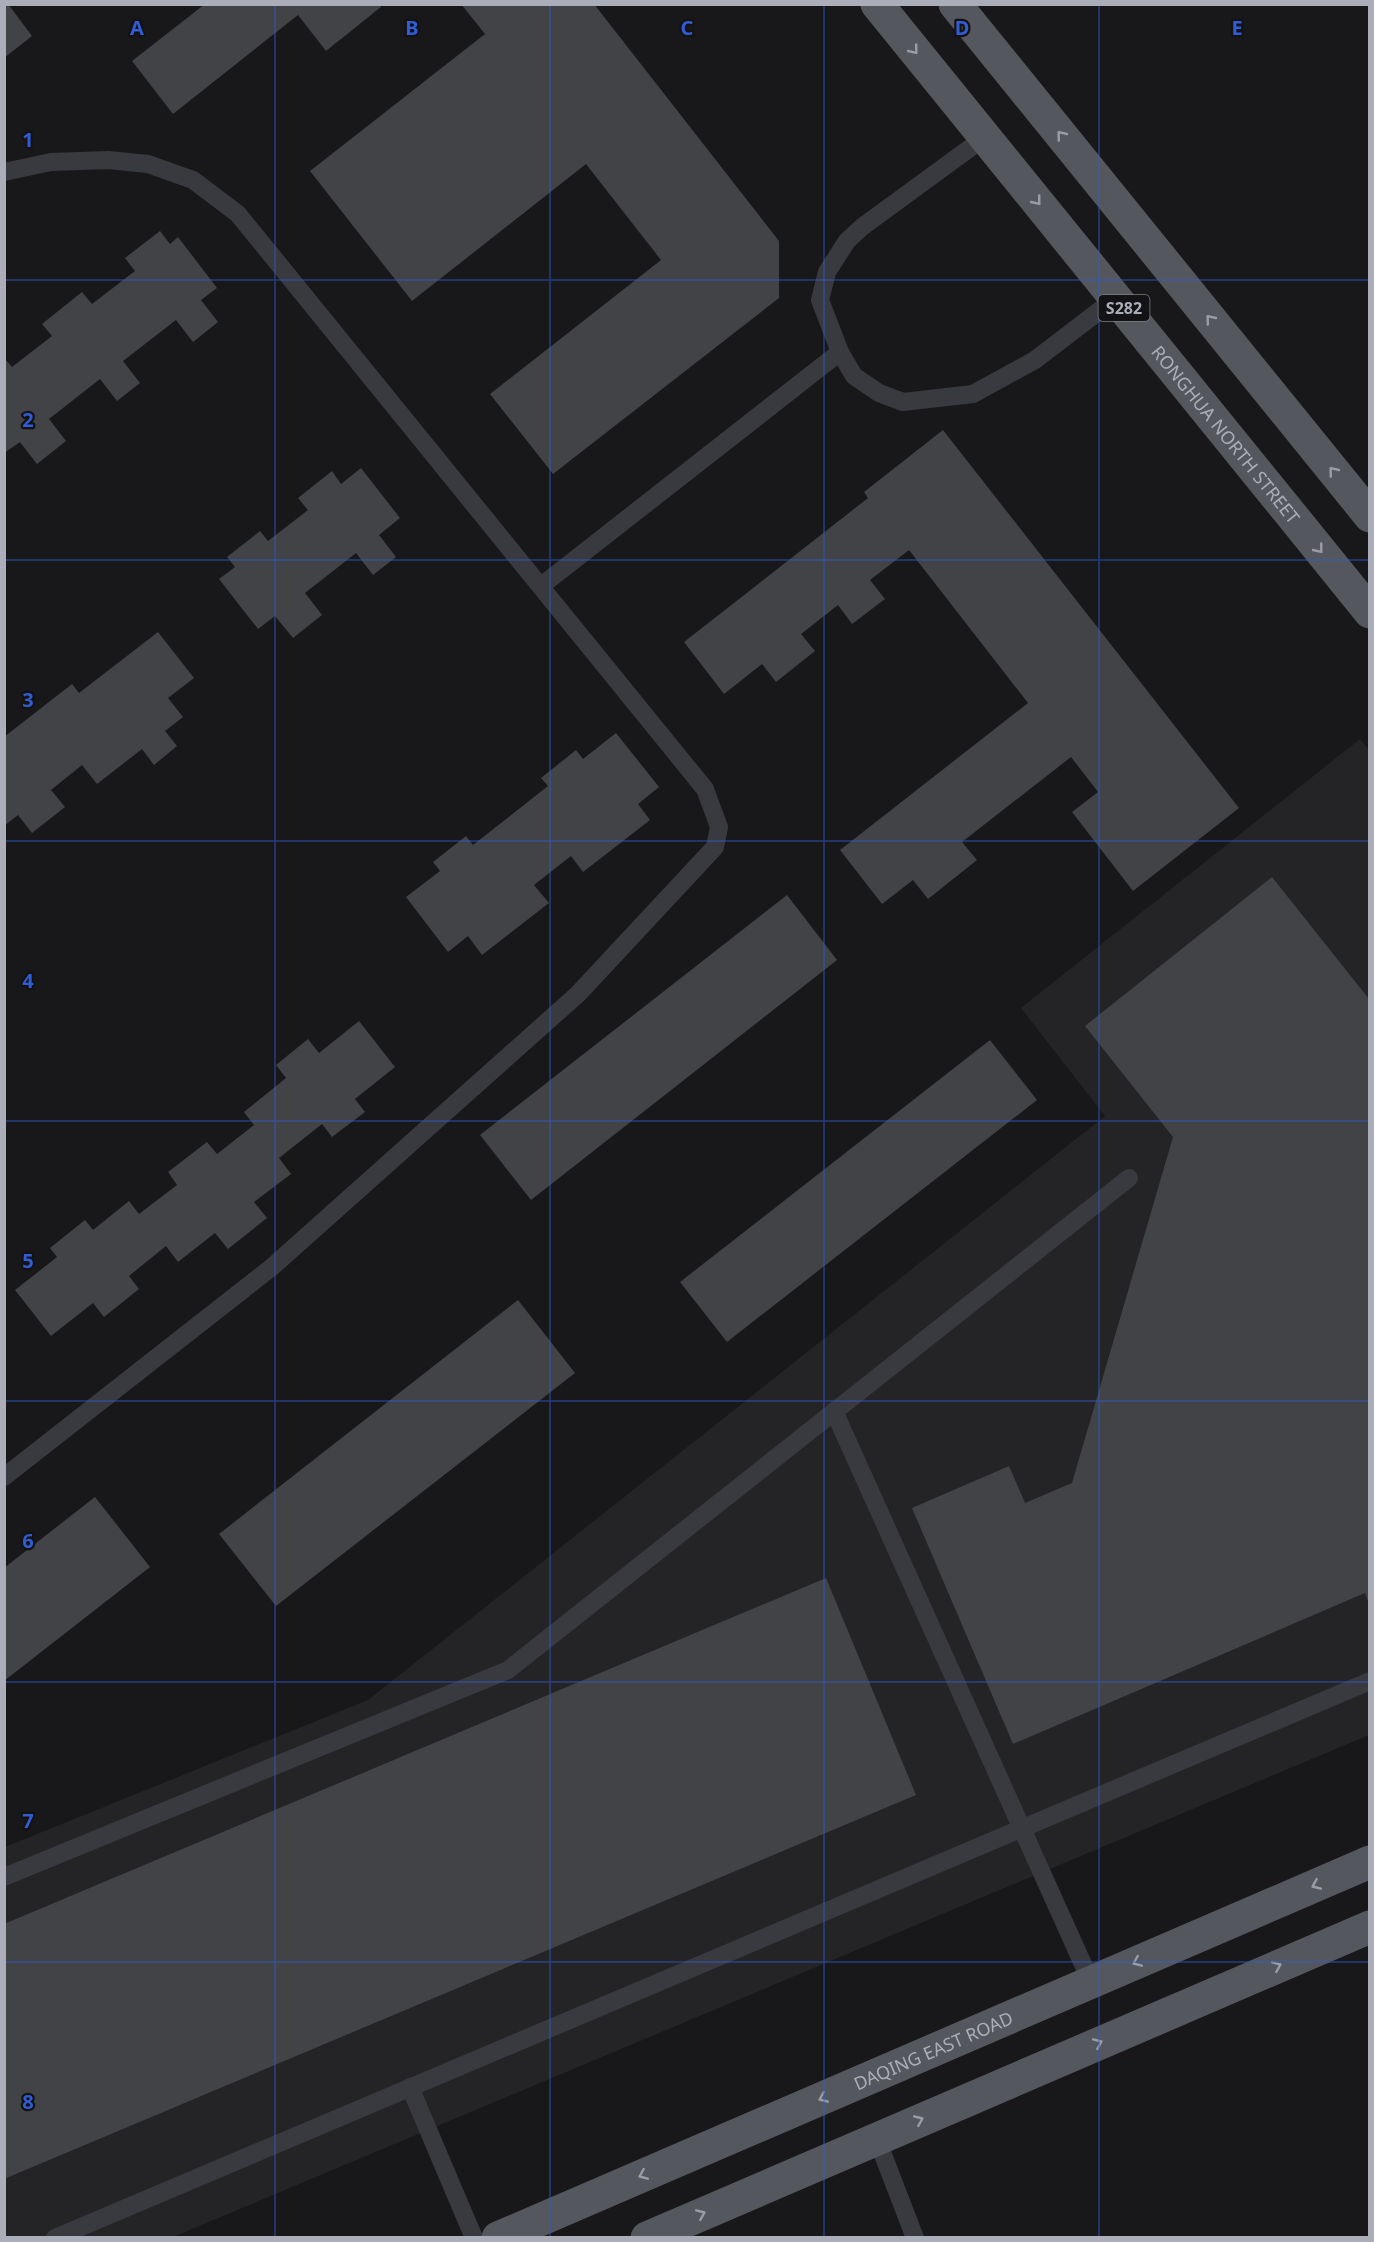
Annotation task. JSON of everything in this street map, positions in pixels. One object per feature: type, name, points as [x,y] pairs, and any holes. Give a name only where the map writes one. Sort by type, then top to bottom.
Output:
[{"type":"main road","name":"RONGHUA NORTH STREET","points":[[878,4],[1370,612]]},
{"type":"main road","points":[[955,4],[1370,516]]},
{"type":"main road","name":"DAQING EAST ROAD","points":[[498,2238],[1370,1862]]},
{"type":"main road","points":[[647,2238],[1370,1927]]},
{"type":"lane","points":[[985,137],[862,227],[847,241],[826,272],[820,300],[840,352],[854,376],[879,393],[903,402],[973,394],[1035,360],[1116,298]]},
{"type":"lane","points":[[4,172],[51,162],[108,160],[148,164],[193,180],[238,213],[705,789],[719,827],[715,847],[578,994],[272,1267],[4,1477]]},
{"type":"lane","points":[[541,586],[840,352]]},
{"type":"lane","points":[[4,1877],[508,1670],[1129,1178]]},
{"type":"lane","points":[[834,1411],[1091,1982]]},
{"type":"lane","points":[[54,2238],[1370,1681]]},
{"type":"lane","points":[[410,2087],[474,2238]]},
{"type":"lane","points":[[877,2139],[915,2238]]},
{"type":"shaded area","points":[[1360,739],[1370,751],[1369,1735],[173,2237],[5,2238],[5,1847],[368,1700],[1105,1116],[1021,1008]]},
{"type":"building","points":[[4,4],[8,4],[32,36],[4,58]]},
{"type":"building","points":[[205,4],[379,4],[381,7],[326,51],[298,15],[173,114],[132,61]]},
{"type":"building","points":[[461,4],[594,4],[779,241],[779,298],[553,474],[490,394],[661,260],[586,164],[412,301],[310,171],[485,34]]},
{"type":"building","points":[[160,231],[170,244],[178,237],[217,288],[201,300],[218,322],[193,342],[176,320],[123,361],[140,383],[117,401],[100,379],[49,419],[66,441],[37,464],[20,442],[4,453],[4,358],[12,367],[52,336],[42,324],[82,292],[92,304],[135,271],[125,258]]},
{"type":"building","points":[[943,430],[1239,808],[1133,891],[1072,812],[1098,792],[1071,757],[962,842],[977,860],[928,899],[913,880],[882,904],[840,850],[1028,703],[909,550],[870,580],[885,599],[852,624],[838,605],[801,634],[815,651],[776,682],[762,664],[724,694],[684,642],[868,498],[864,492]]},
{"type":"building","points":[[361,468],[400,518],[379,535],[396,557],[373,575],[356,553],[305,593],[322,615],[293,638],[275,616],[258,629],[219,579],[235,567],[227,557],[260,531],[268,541],[308,510],[298,498],[332,471],[341,484]]},
{"type":"building","points":[[158,632],[194,678],[168,698],[183,717],[165,731],[177,746],[154,765],[142,749],[97,784],[82,765],[51,790],[65,807],[32,833],[18,815],[4,826],[4,737],[72,684],[79,693]]},
{"type":"building","points":[[616,733],[659,787],[638,804],[650,820],[583,872],[571,856],[534,885],[549,903],[482,955],[468,936],[448,952],[406,897],[440,871],[433,862],[466,836],[473,845],[548,786],[541,778],[576,750],[583,759]]},
{"type":"building","points":[[1272,877],[1369,999],[1369,1604],[1365,1593],[1013,1744],[912,1508],[1009,1466],[1025,1503],[1072,1483],[1173,1137],[1085,1026]]},
{"type":"building","points":[[787,895],[837,960],[531,1200],[480,1135]]},
{"type":"building","points":[[359,1021],[395,1067],[355,1099],[365,1112],[332,1137],[322,1124],[279,1158],[291,1174],[254,1202],[267,1218],[228,1249],[215,1233],[178,1262],[166,1246],[129,1276],[139,1289],[104,1317],[93,1303],[51,1336],[15,1290],[57,1257],[50,1248],[85,1220],[93,1230],[129,1201],[139,1214],[177,1185],[168,1172],[207,1142],[217,1154],[254,1125],[244,1112],[286,1078],[276,1065],[308,1039],[319,1053]]},
{"type":"building","points":[[990,1040],[1037,1100],[727,1342],[680,1282]]},
{"type":"building","points":[[518,1300],[575,1373],[276,1606],[219,1534]]},
{"type":"building","points":[[95,1497],[150,1567],[4,1681],[4,1568]]},
{"type":"building","points":[[826,1578],[916,1795],[4,2179],[4,1924]]}]
